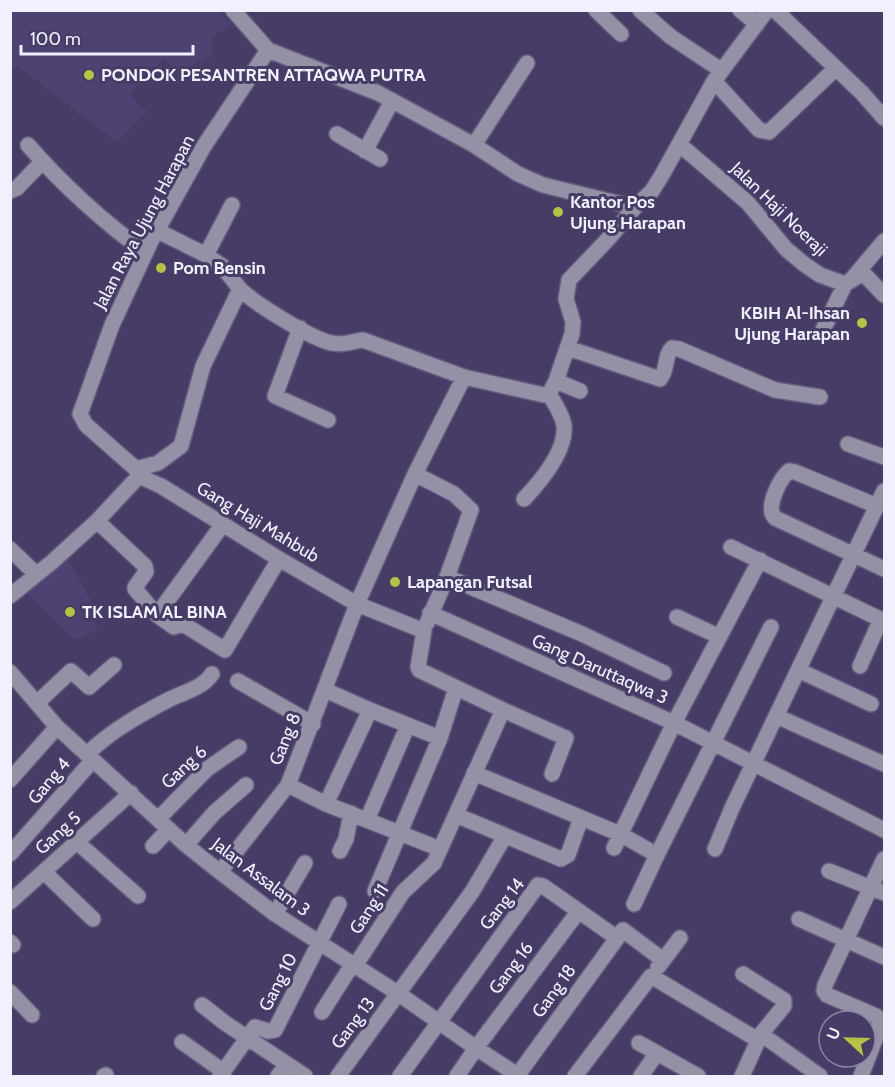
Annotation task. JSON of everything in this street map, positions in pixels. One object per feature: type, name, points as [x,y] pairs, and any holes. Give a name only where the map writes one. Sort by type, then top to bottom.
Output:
[{"type":"street","points":[[596,10],[621,34]]},
{"type":"street","points":[[640,10],[717,76],[759,130],[769,132],[835,69]]},
{"type":"street","points":[[740,10],[757,24]]},
{"type":"street","points":[[158,231],[206,255],[222,266],[250,298],[329,343],[347,344],[363,340],[373,342],[464,377],[544,395],[553,388],[568,348],[573,322],[566,299],[568,286],[652,190],[717,76],[767,10]]},
{"type":"street","points":[[775,10],[885,118]]},
{"type":"street","points":[[239,13],[268,50],[352,82],[392,101],[474,145],[518,174],[543,184],[636,206]]},
{"type":"street","name":"Jalan Raya Ujung Harapan","points":[[137,472],[86,425],[80,414],[112,325],[147,252],[204,146],[268,50]]},
{"type":"street","points":[[474,145],[527,63]]},
{"type":"street","points":[[365,151],[392,101]]},
{"type":"street","points":[[338,134],[380,159]]},
{"type":"street","name":"Jalan Haji Noeraji","points":[[679,144],[748,203],[786,249],[804,264],[820,275],[847,283],[865,274],[885,295]]},
{"type":"street","points":[[28,145],[42,162],[123,236],[147,252]]},
{"type":"street","points":[[10,191],[17,188],[42,162]]},
{"type":"street","points":[[206,255],[232,205]]},
{"type":"street","points":[[824,330],[847,283],[885,241]]},
{"type":"street","points":[[10,596],[97,521],[137,472],[158,463],[181,447],[203,366],[240,289]]},
{"type":"street","points":[[300,328],[274,396],[328,420]]},
{"type":"street","points":[[568,348],[660,379],[664,375],[668,352],[672,348],[679,349],[775,390],[820,397]]},
{"type":"street","name":"Gang 8","points":[[220,872],[288,785],[357,604],[415,474],[464,377]]},
{"type":"street","points":[[553,388],[580,391]]},
{"type":"street","points":[[524,499],[551,466],[561,442],[564,426],[553,388]]},
{"type":"street","points":[[848,444],[885,457]]},
{"type":"street","points":[[877,506],[789,471],[784,475],[770,507],[771,515],[775,518],[885,569]]},
{"type":"street","name":"Gang Haji Mahbub","points":[[137,472],[357,604],[424,631]]},
{"type":"street","points":[[415,474],[453,494],[471,510],[447,577],[424,631],[419,670],[566,738],[552,774]]},
{"type":"street","points":[[715,849],[732,808],[833,595],[885,491]]},
{"type":"street","points":[[97,521],[145,566],[146,572],[135,586],[135,590],[157,615],[174,627],[183,624],[225,651],[279,559]]},
{"type":"street","points":[[157,615],[223,524]]},
{"type":"street","points":[[731,547],[883,620],[860,666]]},
{"type":"street","points":[[10,549],[36,574]]},
{"type":"street","points":[[617,841],[718,636],[760,560]]},
{"type":"street","points":[[447,577],[582,634],[664,674]]},
{"type":"street","name":"Gang Daruttaqwa 3","points":[[430,613],[674,723],[713,745],[885,830]]},
{"type":"street","points":[[677,617],[718,636]]},
{"type":"street","points":[[634,904],[771,627]]},
{"type":"street","points":[[37,703],[71,670],[89,687],[114,665]]},
{"type":"street","points":[[798,670],[871,704]]},
{"type":"street","name":"Jalan Assalam 3","points":[[10,672],[57,727],[186,845],[275,914],[399,994],[518,1076]]},
{"type":"street","name":"Gang 4","points":[[10,854],[90,757],[116,730],[170,698],[205,682],[212,674]]},
{"type":"street","points":[[238,681],[313,724]]},
{"type":"street","points":[[375,891],[398,832],[440,738],[456,688]]},
{"type":"street","points":[[325,690],[440,738]]},
{"type":"street","points":[[326,804],[370,710]]},
{"type":"street","name":"Gang 11","points":[[322,1012],[403,892],[432,867],[503,710]]},
{"type":"street","points":[[776,716],[885,764]]},
{"type":"street","points":[[367,820],[408,725]]},
{"type":"street","points":[[10,780],[57,727]]},
{"type":"street","name":"Gang 6","points":[[153,846],[163,824],[207,769],[239,747]]},
{"type":"street","points":[[474,773],[580,818],[617,841],[657,855]]},
{"type":"street","points":[[186,845],[214,813],[246,785]]},
{"type":"street","points":[[288,785],[326,804],[440,849]]},
{"type":"street","name":"Gang 5","points":[[10,902],[131,793]]},
{"type":"street","points":[[340,852],[346,839],[351,813]]},
{"type":"street","points":[[456,814],[564,859],[568,855],[580,818]]},
{"type":"street","name":"Gang 13","points":[[338,1077],[472,892],[505,836]]},
{"type":"street","points":[[78,843],[138,896]]},
{"type":"street","points":[[861,1077],[879,1029],[879,1021],[876,1016],[827,995],[824,991],[846,941],[878,890],[885,859]]},
{"type":"street","points":[[275,914],[305,863]]},
{"type":"street","points":[[829,871],[878,890]]},
{"type":"street","points":[[44,872],[93,918]]},
{"type":"street","name":"Gang 14","points":[[440,1022],[538,885],[543,886],[578,912],[663,960]]},
{"type":"street","points":[[320,943],[339,904]]},
{"type":"street","name":"Gang 16","points":[[457,1077],[476,1048],[578,912]]},
{"type":"street","points":[[799,919],[885,957]]},
{"type":"street","name":"Gang 18","points":[[518,1076],[620,934]]},
{"type":"street","points":[[575,1077],[680,938]]},
{"type":"street","name":"Gang 10","points":[[248,1038],[258,1027],[268,1031],[275,1030],[320,943]]},
{"type":"street","points":[[742,1077],[760,1037],[784,1006],[784,1000],[743,974]]},
{"type":"street","points":[[651,976],[760,1037],[820,1077]]},
{"type":"street","points":[[10,992],[32,1015]]},
{"type":"street","points":[[202,1005],[248,1038],[282,1070],[305,1077]]},
{"type":"street","points":[[400,1077],[440,1022]]},
{"type":"street","points":[[182,1042],[222,1074],[248,1038]]},
{"type":"street","points":[[639,1042],[695,1076]]},
{"type":"street","points":[[641,1077],[657,1053]]},
{"type":"shaded area","name":"PONDOK PESANTREN ATTAQWA PUTRA","points":[[11,10],[220,11],[231,25],[211,39],[214,52],[202,63],[198,59],[182,78],[164,58],[130,94],[146,112],[117,142],[17,66],[11,73]]},
{"type":"shaded area","name":"TK ISLAM AL BINA","points":[[66,557],[88,595],[98,629],[75,640],[26,592]]},
{"type":"place","name":"PONDOK PESANTREN ATTAQWA PUTRA","points":[[89,75]]},
{"type":"place","name":"Kantor Pos Ujung Harapan","points":[[558,212]]},
{"type":"place","name":"Pom Bensin","points":[[161,268]]},
{"type":"place","name":"KBIH Al-Ihsan Ujung Harapan","points":[[862,323]]},
{"type":"place","name":"Lapangan Futsal","points":[[395,582]]},
{"type":"place","name":"TK ISLAM AL BINA","points":[[70,612]]}]
